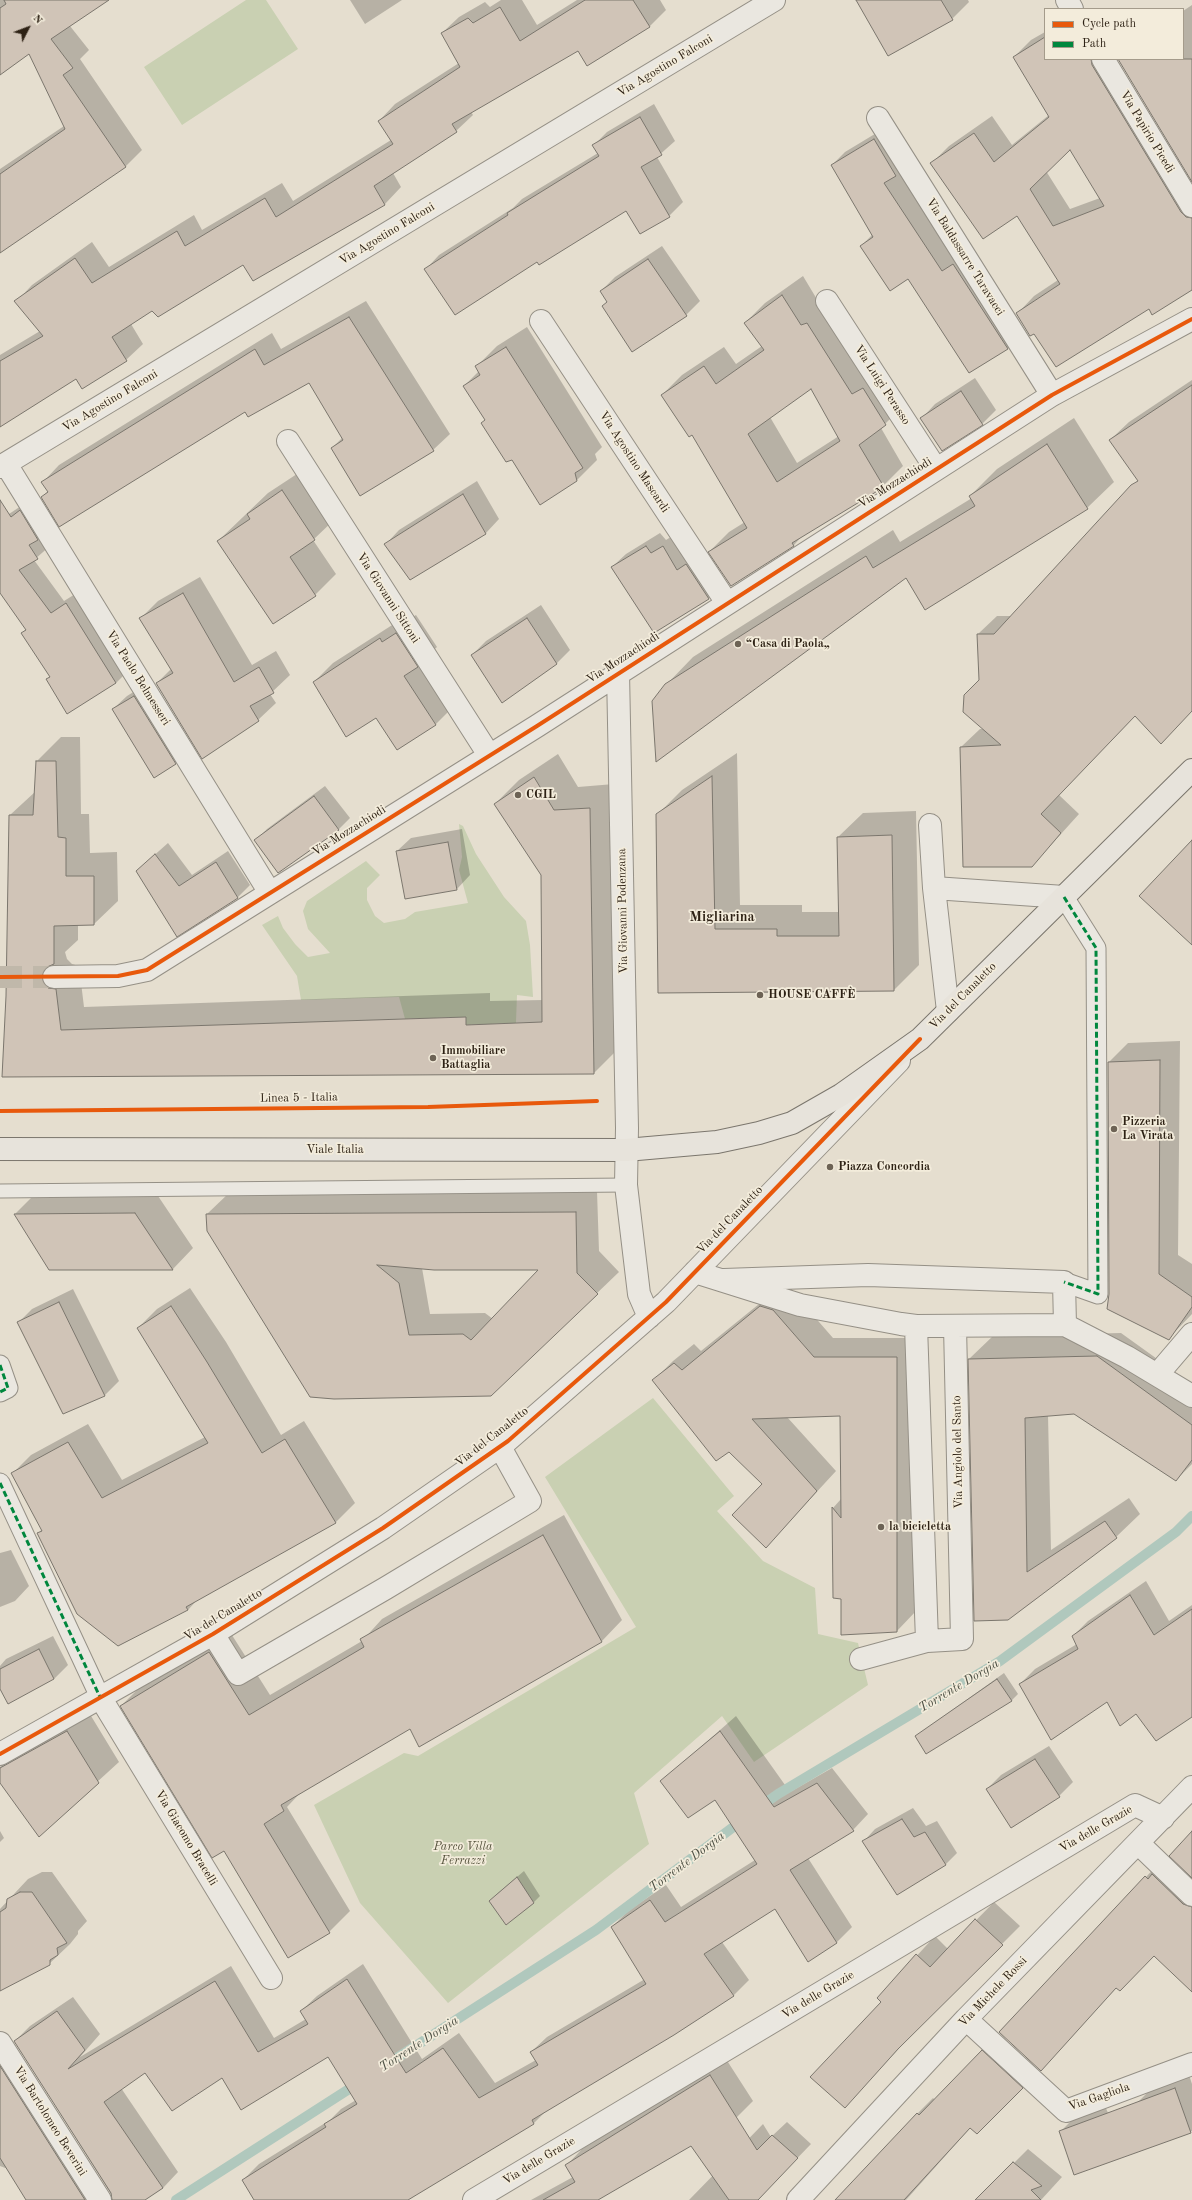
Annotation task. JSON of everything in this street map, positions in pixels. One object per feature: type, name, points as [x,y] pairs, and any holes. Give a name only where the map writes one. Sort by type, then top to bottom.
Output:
[{"type":"main road","name":"Via del Canaletto","points":[[920,1039],[1192,770]]},
{"type":"main road","name":"Viale Italia","points":[[0,1149],[626,1150],[669,1145],[717,1142],[759,1133],[792,1123],[842,1095],[920,1039]]},
{"type":"street","name":"Via Agostino Falconi","points":[[3,465],[774,0]]},
{"type":"street","name":"Via Papirio Picedi","points":[[1104,60],[1192,206]]},
{"type":"street","name":"Via Baldassarre Taravacci","points":[[878,118],[1052,395]]},
{"type":"street","name":"Via Luigi Perasso","points":[[827,301],[936,469]]},
{"type":"street","name":"Via Mozzachiodi","points":[[54,977],[118,976],[147,970],[489,755],[1052,395],[1192,319]]},
{"type":"street","name":"Via Agostino Mascardi","points":[[541,321],[727,602]]},
{"type":"street","name":"Via Giovanni Sittoni","points":[[288,440],[489,755]]},
{"type":"street","name":"Via Paolo Belmesseri","points":[[3,465],[270,893]]},
{"type":"street","name":"Via Giovanni Podenzana","points":[[618,672],[626,1185],[638,1294],[649,1317]]},
{"type":"street","points":[[930,825],[934,888],[948,1011]]},
{"type":"street","points":[[724,1280],[868,1275],[1064,1282],[1098,1294],[1096,948],[1064,897],[934,888]]},
{"type":"street","name":"Via del Canaletto","points":[[0,1754],[213,1634],[383,1528],[500,1447],[649,1317],[695,1272],[920,1039]]},
{"type":"street","points":[[695,1272],[800,1305],[916,1326],[1065,1325],[1127,1357],[1192,1396]]},
{"type":"street","points":[[1064,1282],[1065,1325]]},
{"type":"street","points":[[916,1326],[927,1641]]},
{"type":"street","name":"Via Angiolo del Santo","points":[[861,1659],[927,1641],[962,1639],[955,1326]]},
{"type":"street","points":[[1156,1375],[1192,1334]]},
{"type":"street","points":[[0,1365],[8,1388],[0,1392]]},
{"type":"street","points":[[213,1634],[238,1674],[386,1588],[530,1501],[500,1447]]},
{"type":"street","points":[[0,1483],[100,1697]]},
{"type":"street","name":"Via Giacomo Bracelli","points":[[100,1697],[271,1978]]},
{"type":"street","name":"Via Michele Rossi","points":[[798,2200],[966,2019],[1192,1788]]},
{"type":"street","name":"Via delle Grazie","points":[[474,2200],[1135,1805],[1163,1818]]},
{"type":"street","points":[[1138,1843],[1192,1895]]},
{"type":"street","name":"Via Gagliola","points":[[966,2019],[1066,2111],[1192,2064]]},
{"type":"street","name":"Via Bartolomeo Beverini","points":[[0,2043],[100,2200]]},
{"type":"lane","points":[[0,1191],[626,1185]]},
{"type":"green space","points":[[246,0],[266,0],[298,49],[182,125],[144,67]]},
{"type":"green space","points":[[459,824],[463,826],[476,854],[504,897],[526,921],[530,945],[533,997],[517,995],[516,1023],[466,1025],[466,1017],[405,1019],[399,997],[301,1000],[297,976],[262,925],[278,916],[283,928],[295,944],[308,957],[330,953],[308,929],[303,911],[307,901],[366,861],[380,875],[367,888],[367,900],[375,916],[384,923],[405,919],[415,912],[468,903],[459,870],[462,857]]},
{"type":"green space","name":"Parco Villa Ferrazzi","points":[[653,1398],[734,1496],[717,1511],[763,1561],[815,1588],[818,1634],[858,1643],[868,1685],[754,1762],[722,1716],[634,1793],[649,1844],[448,2003],[360,1903],[314,1805],[404,1753],[418,1756],[636,1627],[545,1477]]},
{"type":"building","points":[[4,0],[109,0],[51,39],[73,68],[63,75],[126,167],[0,253],[0,174],[65,129],[29,54],[0,75],[0,8],[6,4]]},
{"type":"building","points":[[585,0],[633,0],[650,27],[587,66],[578,51],[452,124],[457,132],[374,186],[385,205],[253,281],[243,265],[158,317],[152,311],[112,337],[127,361],[82,389],[76,379],[0,427],[0,361],[43,336],[14,301],[75,258],[92,283],[177,231],[185,246],[265,198],[276,217],[393,144],[378,121],[460,67],[441,33],[468,18],[473,23],[500,7],[520,41]]},
{"type":"building","points":[[856,0],[941,0],[953,20],[888,56]]},
{"type":"building","points":[[1044,38],[1044,60],[1091,60],[1092,65],[1181,212],[1186,217],[1192,218],[1192,290],[1152,315],[1149,309],[1056,367],[1034,334],[1030,336],[1016,313],[1060,284],[1017,216],[983,239],[930,163],[974,133],[994,162],[1049,117],[1013,57]],"holes":[[[1070,150],[1104,206],[1053,226],[1030,189]]]},
{"type":"building","points":[[1192,59],[1192,182],[1119,60]]},
{"type":"building","points":[[640,117],[662,155],[641,167],[670,217],[640,234],[626,211],[539,265],[537,262],[455,315],[424,269],[508,215],[507,213],[599,156],[592,145]]},
{"type":"building","points":[[874,139],[896,176],[884,183],[942,271],[953,264],[1008,349],[969,373],[908,279],[890,291],[860,246],[873,237],[831,165]]},
{"type":"building","points":[[648,259],[687,316],[632,352],[602,306],[607,302],[600,291]]},
{"type":"building","points":[[782,295],[801,325],[807,323],[852,394],[863,388],[886,425],[859,445],[884,487],[792,543],[794,546],[731,586],[708,552],[747,528],[692,435],[689,437],[661,395],[704,366],[716,384],[764,350],[744,323]],"holes":[[[811,389],[840,441],[777,482],[748,434]]]},
{"type":"building","points":[[349,317],[434,451],[360,496],[331,448],[343,440],[309,383],[248,417],[245,412],[59,527],[41,497],[48,492],[41,482],[255,349],[264,365]]},
{"type":"building","points":[[506,347],[583,468],[575,473],[577,481],[540,505],[512,460],[506,462],[481,423],[485,420],[463,386],[480,375],[475,366]]},
{"type":"building","points":[[1192,385],[1192,711],[1161,744],[1135,716],[1041,814],[1061,833],[1032,867],[963,867],[960,747],[1001,745],[963,712],[964,695],[979,680],[977,634],[994,634],[1131,485],[1138,481],[1109,440]]},
{"type":"building","points":[[961,391],[983,425],[942,451],[920,418]]},
{"type":"building","points":[[1047,444],[1088,509],[925,610],[906,578],[656,762],[652,701],[665,684],[866,556],[873,568],[975,506],[969,496]]},
{"type":"building","points":[[282,490],[315,540],[290,557],[316,596],[273,624],[217,541],[250,519],[247,514]]},
{"type":"building","points":[[463,494],[486,534],[410,580],[384,544]]},
{"type":"building","points":[[0,500],[11,517],[20,510],[38,540],[29,545],[38,559],[19,570],[51,613],[66,603],[116,683],[67,714],[46,679],[50,677],[21,633],[26,630],[0,593]]},
{"type":"building","points":[[646,546],[651,553],[663,546],[677,570],[686,564],[709,599],[654,633],[611,567]]},
{"type":"building","points":[[183,593],[234,682],[259,667],[274,693],[250,706],[259,721],[202,759],[156,683],[173,673],[139,618]]},
{"type":"building","points":[[527,618],[557,664],[502,703],[471,655]]},
{"type":"building","points":[[396,633],[418,667],[404,676],[436,725],[397,750],[376,718],[346,737],[313,682],[380,638],[382,642]]},
{"type":"building","points":[[134,696],[176,764],[154,778],[112,709]]},
{"type":"building","points":[[36,761],[56,761],[58,837],[66,838],[66,876],[94,876],[94,925],[54,926],[54,964],[47,967],[42,977],[43,983],[48,988],[56,989],[61,1030],[466,1017],[466,1025],[542,1022],[541,875],[494,804],[534,777],[554,810],[590,808],[594,1074],[2,1077],[6,996],[9,815],[33,815]]},
{"type":"building","points":[[712,776],[715,929],[777,929],[777,936],[839,936],[837,837],[892,835],[894,991],[658,993],[656,814]]},
{"type":"building","points":[[314,796],[339,830],[278,873],[254,840]]},
{"type":"building","points":[[1192,840],[1192,945],[1139,896]]},
{"type":"building","points":[[448,842],[457,890],[405,899],[396,851]]},
{"type":"building","points":[[155,854],[179,886],[216,862],[238,898],[177,937],[136,871]]},
{"type":"building","points":[[1160,1060],[1159,1274],[1192,1297],[1192,1307],[1169,1340],[1107,1309],[1109,1294],[1108,1062]]},
{"type":"building","points":[[576,1212],[577,1273],[598,1294],[491,1396],[334,1399],[310,1397],[207,1231],[206,1214]],"holes":[[[377,1265],[434,1270],[538,1270],[471,1340],[463,1334],[409,1335],[399,1283]]]},
{"type":"building","points":[[135,1213],[173,1270],[49,1270],[14,1214]]},
{"type":"building","points":[[59,1302],[105,1396],[63,1414],[17,1322]]},
{"type":"building","points":[[171,1306],[262,1453],[285,1439],[336,1523],[186,1607],[188,1610],[118,1646],[77,1614],[37,1533],[42,1531],[11,1473],[68,1442],[102,1498],[208,1443],[137,1328]]},
{"type":"building","points":[[760,1306],[773,1310],[814,1357],[897,1357],[897,1632],[841,1635],[841,1599],[833,1598],[832,1507],[841,1518],[840,1416],[752,1419],[817,1491],[766,1548],[732,1515],[762,1484],[729,1452],[716,1461],[652,1380],[674,1363],[682,1370]]},
{"type":"building","points":[[1097,1356],[1192,1425],[1192,1460],[1176,1481],[1074,1414],[1025,1418],[1027,1572],[1105,1521],[1117,1538],[1008,1620],[974,1621],[968,1359]]},
{"type":"building","points":[[543,1535],[602,1642],[419,1747],[410,1729],[281,1805],[284,1811],[264,1824],[330,1933],[288,1958],[224,1851],[212,1858],[120,1706],[209,1652],[249,1715],[364,1647],[360,1639]]},
{"type":"building","points":[[1130,1595],[1154,1635],[1192,1609],[1192,1717],[1156,1741],[1136,1714],[1120,1726],[1107,1702],[1051,1740],[1019,1684],[1078,1649],[1072,1636]]},
{"type":"building","points":[[39,1649],[54,1679],[8,1704],[0,1689],[0,1669]]},
{"type":"building","points":[[997,1679],[1012,1701],[926,1754],[915,1736]]},
{"type":"building","points":[[67,1731],[99,1783],[39,1837],[0,1783],[0,1768]]},
{"type":"building","points":[[720,1731],[774,1807],[817,1783],[854,1831],[790,1870],[837,1943],[808,1962],[775,1909],[704,1954],[734,1996],[674,2035],[532,2120],[534,2124],[408,2200],[254,2200],[242,2180],[326,2127],[324,2124],[357,2104],[328,2057],[241,2110],[222,2078],[172,2111],[145,2073],[104,2102],[163,2188],[145,2200],[112,2200],[111,2193],[14,2041],[57,2011],[85,2050],[68,2069],[215,1981],[258,2052],[308,2024],[300,2011],[347,1979],[406,2073],[443,2048],[479,2098],[538,2065],[530,2052],[646,1984],[611,1927],[650,1900],[665,1922],[757,1864],[715,1800],[688,1818],[660,1781]]},
{"type":"building","points":[[1035,1759],[1060,1797],[1011,1828],[986,1789]]},
{"type":"building","points":[[902,1819],[914,1837],[925,1832],[946,1865],[897,1895],[862,1841]]},
{"type":"building","points":[[1192,1831],[1192,1878],[1169,1856]]},
{"type":"building","points":[[1152,1874],[1183,1904],[1192,1907],[1192,1992],[1154,1956],[1120,1991],[1116,1988],[1041,2071],[999,2032],[1145,1876],[1148,1879]]},
{"type":"building","points":[[517,1877],[534,1903],[506,1925],[489,1901]]},
{"type":"building","points":[[20,1892],[32,1892],[67,1943],[57,1948],[58,1955],[50,1960],[50,1965],[0,1991],[0,1912],[6,1908],[7,1899]]},
{"type":"building","points":[[975,1919],[1003,1945],[898,2049],[845,2108],[810,2077],[881,2002],[877,1998],[916,1954],[930,1967]]},
{"type":"building","points":[[982,2050],[1023,2088],[977,2134],[970,2128],[904,2200],[835,2200],[917,2113],[919,2115]]},
{"type":"building","points":[[0,2066],[85,2200],[26,2200],[0,2158]]},
{"type":"building","points":[[710,2075],[757,2150],[772,2135],[798,2158],[758,2200],[729,2200],[691,2146],[598,2200],[543,2200],[575,2182],[565,2165]]},
{"type":"building","points":[[1175,2088],[1191,2133],[1074,2175],[1059,2131]]},
{"type":"building","points":[[1013,2162],[1042,2186],[1031,2190],[1041,2200],[975,2200]]},
{"type":"waterway","name":"Torrente Dorgia","points":[[758,1808],[778,1794],[1000,1661],[1176,1532],[1192,1516]]},
{"type":"waterway","name":"Torrente Dorgia","points":[[386,2065],[596,1930],[744,1819]]},
{"type":"waterway","name":"Torrente Dorgia","points":[[176,2200],[360,2082]]},
{"type":"tunnel","points":[[0,977],[54,977]]},
{"type":"marked path","points":[[1064,897],[1096,948],[1098,1294],[1064,1282]]},
{"type":"marked path","points":[[0,1365],[8,1388],[0,1392]]},
{"type":"marked path","points":[[0,1483],[100,1697]]},
{"type":"cycle path","points":[[0,977],[118,976],[147,970],[537,726],[1052,395],[1192,319]]},
{"type":"cycle path","points":[[0,1754],[213,1634],[383,1528],[508,1441],[666,1302],[920,1039]]},
{"type":"cycle path","name":"Linea 5 - Italia","points":[[0,1111],[428,1107],[597,1101]]},
{"type":"place","name":"“Casa di Paola„","points":[[738,644]]},
{"type":"place","name":"CGIL","points":[[518,795]]},
{"type":"place","name":"HOUSE CAFFÈ","points":[[760,995]]},
{"type":"place","name":"Immobiliare Battaglia","points":[[433,1058]]},
{"type":"place","name":"Pizzeria La Virata","points":[[1114,1129]]},
{"type":"place","name":"Piazza Concordia","points":[[830,1167]]},
{"type":"place","name":"la bicicletta","points":[[881,1527]]},
{"type":"district","name":"Migliarina","points":[[722,917]]}]
